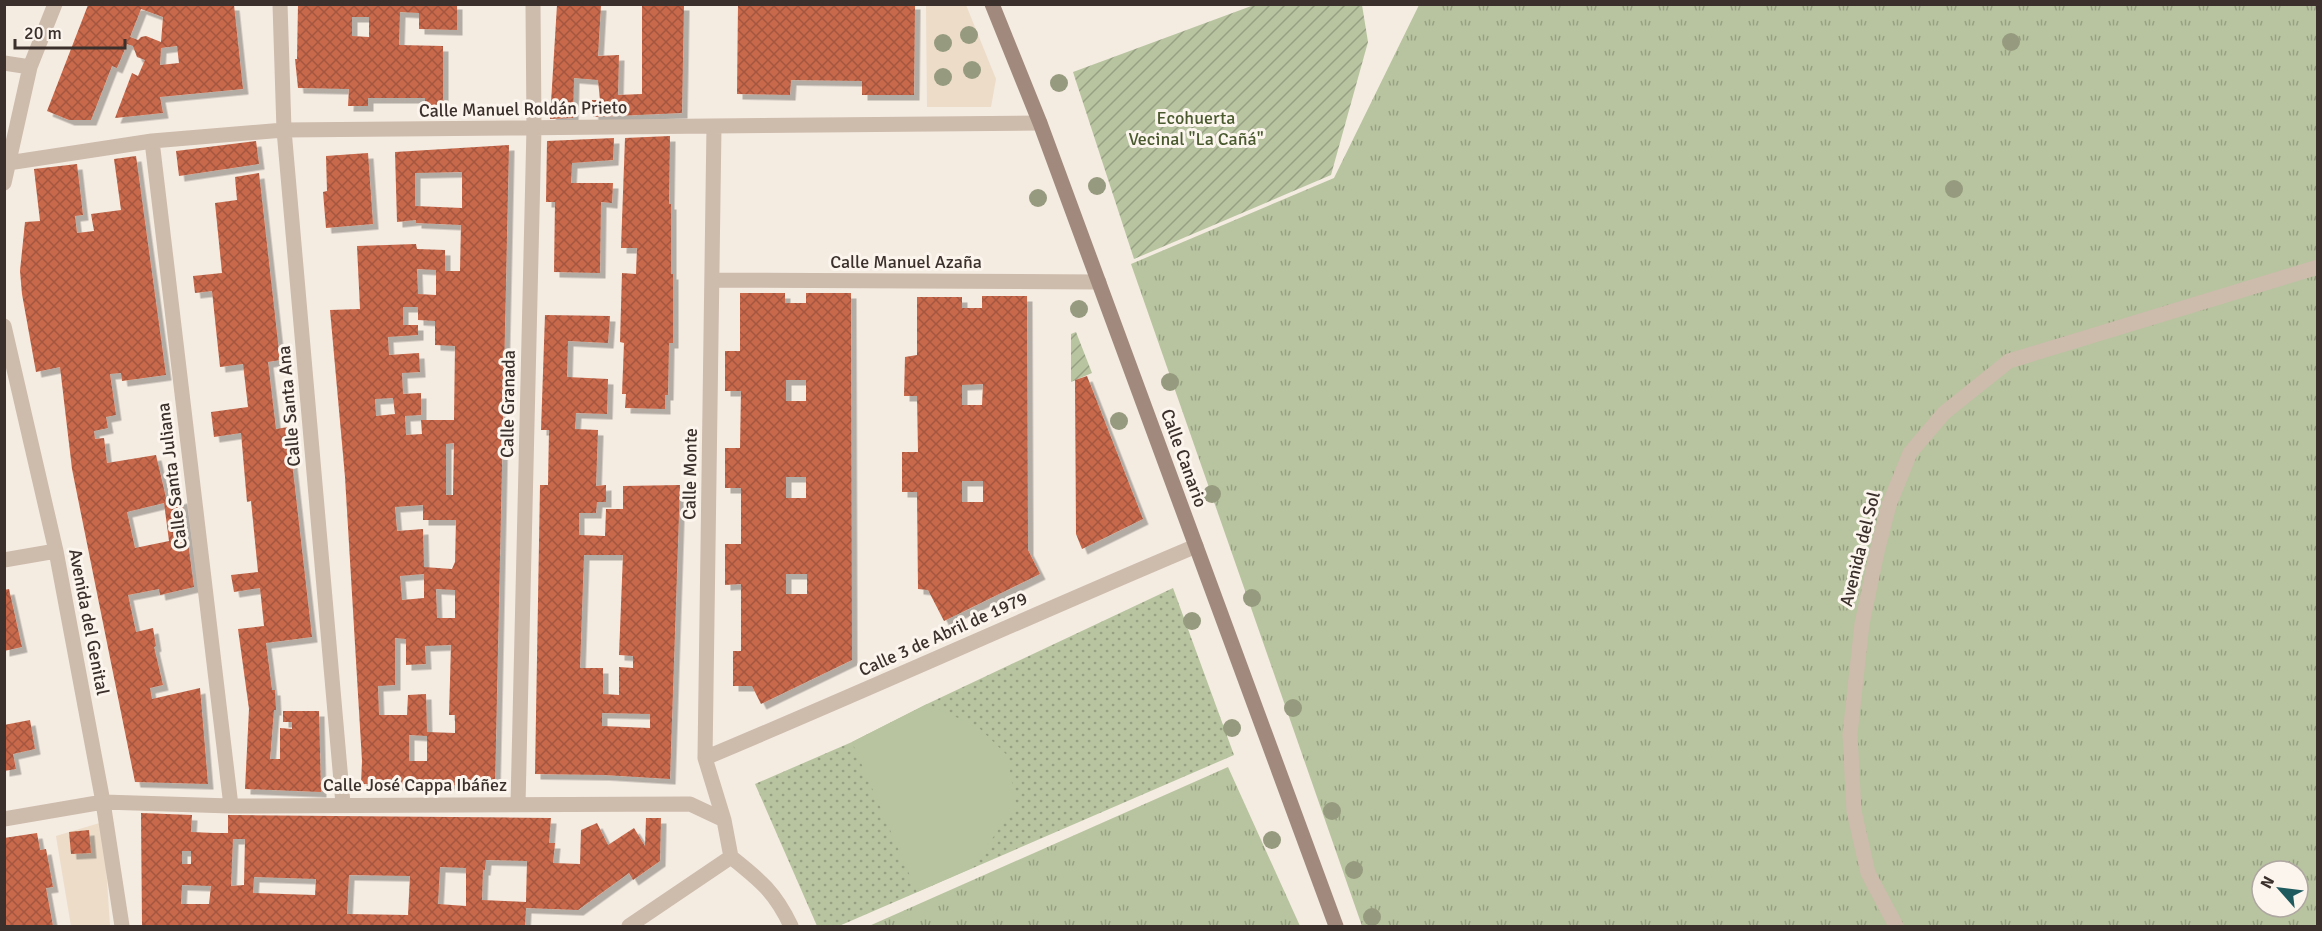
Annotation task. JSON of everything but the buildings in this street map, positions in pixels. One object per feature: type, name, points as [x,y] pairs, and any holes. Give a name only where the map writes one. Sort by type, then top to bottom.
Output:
[{"type":"street","points":[[4,183],[30,67],[56,4]]},
{"type":"street","name":"Calle Santa Ana","points":[[280,4],[284,130],[343,804]]},
{"type":"street","name":"Calle Granada","points":[[518,804],[534,128],[534,4]]},
{"type":"street","name":"Calle Canario","points":[[992,4],[1040,123],[1336,927]]},
{"type":"street","points":[[4,63],[30,67]]},
{"type":"street","name":"Calle Manuel Roldán Prieto","points":[[8,163],[152,141],[284,130],[1040,123]]},
{"type":"street","name":"Calle Monte","points":[[714,126],[705,758],[724,820],[731,857]]},
{"type":"street","name":"Calle Santa Juliana","points":[[152,141],[231,806]]},
{"type":"street","name":"Avenida del Sol","points":[[1896,927],[1868,873],[1854,812],[1850,734],[1862,624],[1875,562],[1889,506],[1910,453],[1944,413],[2009,361],[2318,267]]},
{"type":"street","name":"Calle Manuel Azaña","points":[[713,280],[1099,282]]},
{"type":"street","name":"Avenida del Genital","points":[[4,327],[56,551],[103,802],[122,927]]},
{"type":"street","name":"Calle 3 de Abril de 1979","points":[[705,758],[1196,546]]},
{"type":"street","points":[[4,560],[56,551]]},
{"type":"street","name":"Calle José Cappa Ibáñez","points":[[4,819],[103,802],[231,806],[690,804],[724,820]]},
{"type":"street","points":[[628,927],[731,857],[764,882],[784,910],[791,927]]},
{"type":"street","points":[[777,927],[784,910]]},
{"type":"green space","name":"Ecohuerta Vecinal \"La Cañá\"","points":[[1254,5],[1362,5],[1368,42],[1331,175],[1134,259],[1073,72]]},
{"type":"green space","points":[[1419,5],[2317,5],[2317,926],[1362,926],[1131,264],[1334,178]]},
{"type":"green space","points":[[1076,332],[1092,373],[1071,382],[1071,334]]},
{"type":"green space","points":[[1173,588],[1234,755],[839,926],[817,926],[755,784],[852,742],[927,704]]},
{"type":"green space","points":[[927,704],[978,727],[1007,755],[1016,804],[972,868],[917,892],[852,742]]},
{"type":"green space","points":[[1228,767],[1300,926],[869,926]]},
{"type":"shaded area","points":[[926,5],[966,5],[996,79],[991,107],[927,107]]},
{"type":"shaded area","points":[[103,822],[110,926],[71,926],[56,836]]}]
